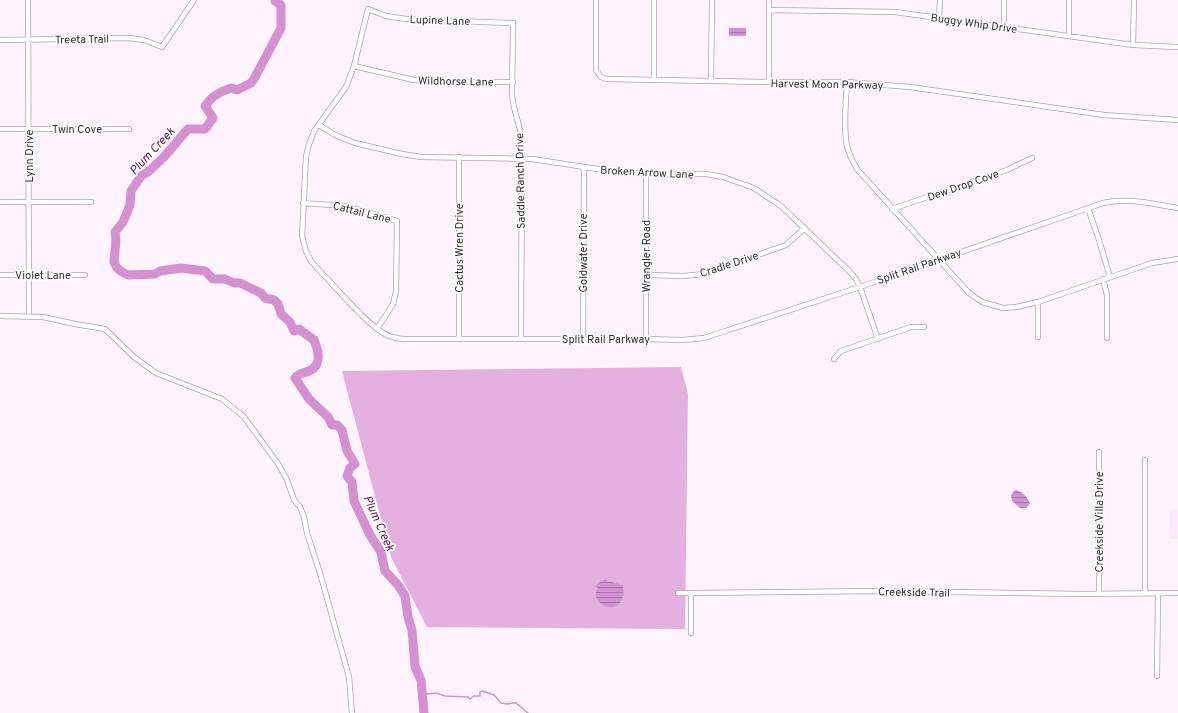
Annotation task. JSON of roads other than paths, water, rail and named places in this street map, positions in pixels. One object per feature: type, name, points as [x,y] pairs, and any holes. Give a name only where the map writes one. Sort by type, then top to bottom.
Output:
[{"type":"street","name":"Lynn Drive","points":[[28,0],[29,312]]},
{"type":"street","name":"Treeta Trail","points":[[0,40],[130,38],[144,40],[162,47],[194,0]]},
{"type":"street","name":"Harvest Moon Parkway","points":[[596,0],[596,70],[601,77],[607,79],[847,82],[910,87],[1104,115],[1178,120]]},
{"type":"street","points":[[654,0],[654,80]]},
{"type":"street","points":[[711,81],[712,0]]},
{"type":"street","points":[[769,0],[769,82]]},
{"type":"street","points":[[939,18],[940,0]]},
{"type":"street","points":[[1004,0],[1004,28]]},
{"type":"street","points":[[1069,0],[1069,36]]},
{"type":"street","points":[[1133,45],[1134,0]]},
{"type":"street","name":"Lupine Lane","points":[[368,9],[386,16],[406,19],[513,23]]},
{"type":"street","name":"Split Rail Parkway","points":[[368,9],[354,66],[346,87],[314,131],[309,144],[306,157],[302,236],[306,252],[311,261],[370,324],[392,337],[404,339],[682,340],[704,338],[860,287],[1103,203],[1122,200],[1178,208]]},
{"type":"street","name":"Buggy Whip Drive","points":[[769,10],[881,11],[1133,45],[1178,47]]},
{"type":"street","name":"Saddle Ranch Drive","points":[[513,23],[514,106],[520,130],[522,158],[521,339]]},
{"type":"street","name":"Wildhorse Lane","points":[[354,66],[414,80],[430,82],[513,82]]},
{"type":"street","points":[[847,82],[845,134],[847,146],[857,169],[969,293],[982,302],[1004,308],[1016,307],[1038,302],[1152,263],[1178,259]]},
{"type":"street","name":"Broken Arrow Lane","points":[[319,125],[335,135],[355,143],[421,157],[522,158],[618,172],[706,174],[738,181],[754,188],[782,206],[849,271],[856,279],[860,287],[878,338]]},
{"type":"street","name":"Twin Cove","points":[[0,129],[129,129]]},
{"type":"street","name":"Cactus Wren Drive","points":[[459,157],[459,339]]},
{"type":"street","name":"Dew Drop Cove","points":[[892,209],[1007,170],[1032,158]]},
{"type":"street","name":"Goldwater Drive","points":[[583,339],[584,168]]},
{"type":"street","name":"Wrangler Road","points":[[646,173],[646,339]]},
{"type":"street","points":[[0,202],[91,202]]},
{"type":"street","name":"Cattail Lane","points":[[303,204],[344,206],[397,221],[396,292],[393,304],[378,329]]},
{"type":"street","points":[[1088,208],[1110,277]]},
{"type":"street","name":"Cradle Drive","points":[[646,275],[684,276],[704,274],[786,245],[805,228]]},
{"type":"street","name":"Violet Lane","points":[[0,275],[86,275]]},
{"type":"street","points":[[1103,280],[1107,295],[1107,338]]},
{"type":"street","points":[[1038,302],[1038,337]]},
{"type":"street","points":[[0,316],[43,317],[105,329],[134,357],[156,373],[222,399],[244,417],[278,465],[287,480],[294,500],[300,507],[304,517],[307,533],[349,677],[352,713]]},
{"type":"street","points":[[834,359],[841,351],[911,328],[924,326]]},
{"type":"street","name":"Creekside Villa Drive","points":[[1099,452],[1099,593]]},
{"type":"street","points":[[1145,460],[1145,593]]},
{"type":"street","name":"Creekside Trail","points":[[678,593],[878,591],[1069,594],[1178,593]]},
{"type":"street","points":[[691,593],[691,633]]},
{"type":"street","points":[[1157,676],[1158,594]]},
{"type":"waterway","name":"Plum Creek","points":[[275,0],[281,5],[281,28],[254,79],[251,83],[237,90],[231,88],[213,97],[205,106],[213,118],[205,129],[188,129],[163,158],[148,172],[142,175],[131,191],[130,205],[123,222],[115,232],[116,240],[114,262],[117,268],[128,275],[155,274],[160,271],[181,268],[205,271],[213,279],[225,279],[234,283],[240,283],[261,293],[265,298],[274,300],[278,304],[281,314],[290,322],[294,331],[299,329],[314,340],[318,353],[318,361],[309,371],[300,374],[295,378],[309,399],[328,417],[332,425],[337,425],[342,430],[347,451],[355,464],[350,468],[347,476],[352,482],[354,501],[370,535],[381,552],[385,571],[398,585],[405,596],[408,617],[412,630],[415,667],[421,680],[424,713]]},
{"type":"waterway","points":[[422,692],[428,694],[436,693],[445,696],[468,697],[470,699],[474,696],[480,696],[480,692],[482,691],[494,695],[501,703],[516,703],[528,713]]}]
